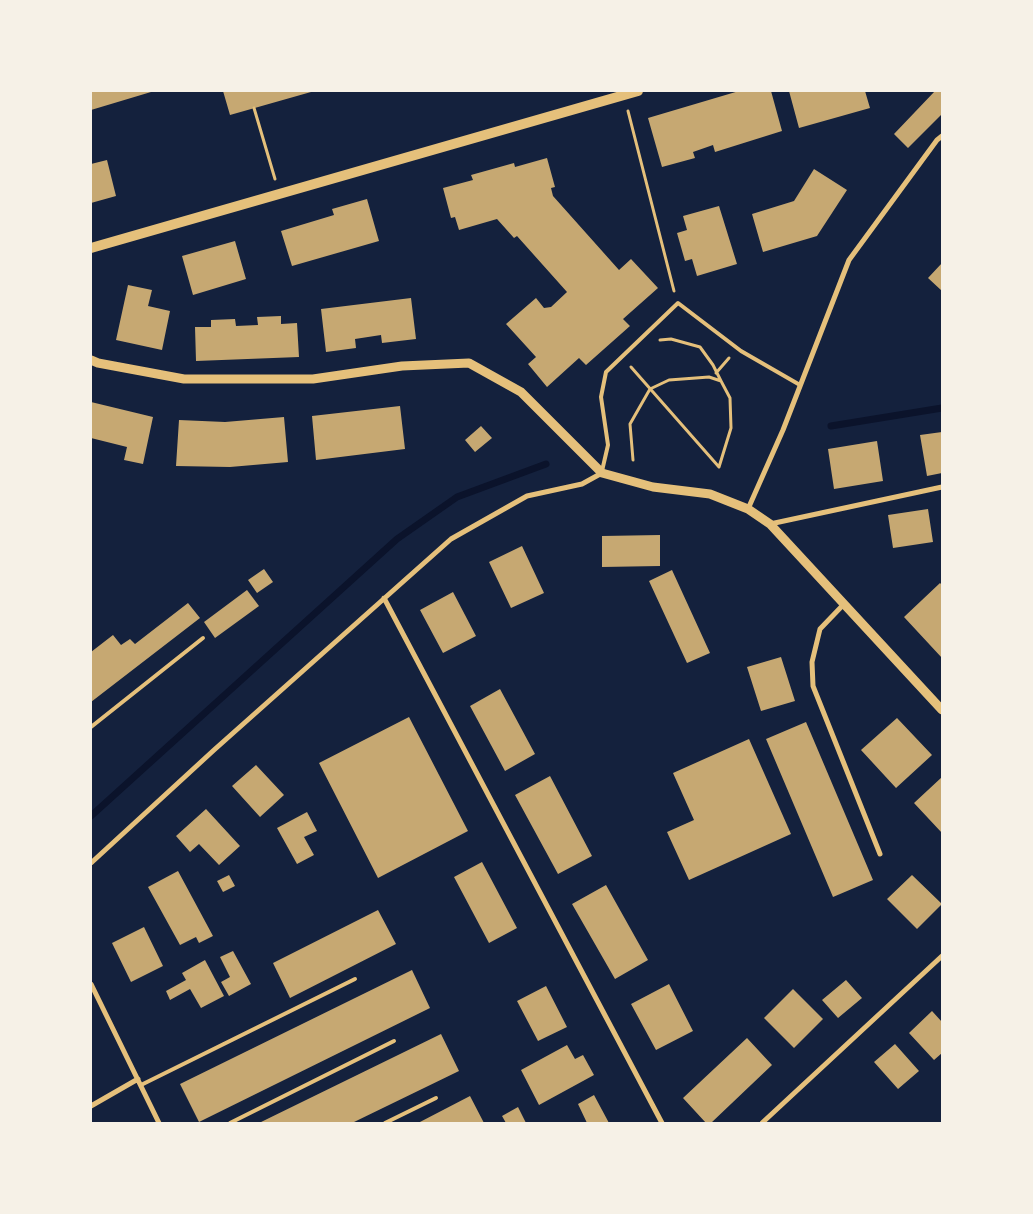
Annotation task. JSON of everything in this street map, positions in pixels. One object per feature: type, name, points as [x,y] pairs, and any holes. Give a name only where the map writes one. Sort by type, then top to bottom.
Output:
[{"type":"main road","points":[[91,248],[638,91]]},
{"type":"street","points":[[748,508],[783,430],[849,260],[937,140],[942,136]]},
{"type":"street","points":[[91,360],[98,363],[184,378],[313,379],[402,366],[468,363],[522,392],[602,473],[653,487],[710,494],[748,508],[770,524],[942,710]]},
{"type":"street","points":[[91,863],[214,750],[451,539],[527,496],[582,484],[602,473]]},
{"type":"street","points":[[770,524],[942,487]]},
{"type":"street","points":[[384,598],[662,1123]]},
{"type":"street","points":[[844,603],[820,629],[812,662],[813,686],[880,854]]},
{"type":"street","points":[[762,1123],[942,956]]},
{"type":"street","points":[[91,984],[159,1123]]},
{"type":"street","points":[[91,1106],[138,1079]]},
{"type":"lane","points":[[602,473],[608,445],[601,397],[606,372],[678,303],[741,351],[800,385]]},
{"type":"lane","points":[[91,727],[203,638]]},
{"type":"lane","points":[[141,1085],[355,979]]},
{"type":"lane","points":[[230,1123],[394,1041]]},
{"type":"lane","points":[[385,1123],[436,1098]]},
{"type":"path","points":[[624,96],[678,303]]},
{"type":"path","points":[[254,108],[279,194]]},
{"type":"path","points":[[622,357],[719,467],[731,428],[730,398],[713,365],[700,347],[671,339],[637,342]]},
{"type":"path","points":[[633,460],[630,424],[650,389],[669,380],[709,377],[721,381]]},
{"type":"building","points":[[91,91],[151,91],[151,92],[91,110]]},
{"type":"building","points":[[223,91],[311,91],[311,92],[230,115]]},
{"type":"building","points":[[739,91],[771,91],[782,131],[715,152],[713,145],[693,152],[695,158],[662,167],[648,118]]},
{"type":"building","points":[[789,91],[865,91],[870,108],[799,128]]},
{"type":"building","points":[[935,91],[942,91],[942,114],[908,148],[894,134]]},
{"type":"building","points":[[547,158],[555,187],[551,188],[553,196],[619,270],[631,259],[658,288],[623,319],[630,326],[586,365],[579,358],[547,387],[528,364],[536,357],[506,324],[536,298],[544,308],[551,307],[567,292],[517,236],[514,238],[497,219],[459,230],[455,217],[451,218],[443,188],[473,180],[471,175],[514,163],[515,167]]},
{"type":"building","points":[[107,160],[116,196],[91,203],[91,164]]},
{"type":"building","points":[[814,169],[847,190],[817,236],[763,252],[752,214],[794,201]]},
{"type":"building","points":[[367,199],[379,241],[292,266],[281,231],[334,215],[332,209]]},
{"type":"building","points":[[719,206],[737,264],[697,276],[692,259],[685,261],[677,233],[687,230],[683,216]]},
{"type":"building","points":[[235,241],[246,279],[193,295],[182,256]]},
{"type":"building","points":[[942,263],[942,291],[928,278]]},
{"type":"building","points":[[128,285],[152,290],[148,306],[170,311],[162,350],[116,340]]},
{"type":"building","points":[[411,298],[416,339],[382,343],[381,335],[355,339],[356,348],[326,352],[321,309]]},
{"type":"building","points":[[281,316],[281,324],[297,323],[299,357],[196,361],[195,327],[211,327],[211,320],[235,319],[236,326],[258,325],[257,317]]},
{"type":"building","points":[[91,402],[153,417],[143,464],[124,460],[127,447],[91,438]]},
{"type":"building","points":[[400,406],[405,449],[316,460],[312,416]]},
{"type":"building","points":[[284,417],[288,462],[230,467],[176,466],[179,420],[225,422]]},
{"type":"building","points":[[481,426],[492,438],[475,452],[465,440]]},
{"type":"building","points":[[942,432],[942,473],[927,476],[920,435]]},
{"type":"building","points":[[877,441],[883,481],[834,489],[828,449]]},
{"type":"building","points":[[928,509],[933,542],[893,548],[888,515]]},
{"type":"building","points":[[660,535],[660,566],[602,567],[602,536]]},
{"type":"building","points":[[522,546],[544,593],[511,608],[489,562]]},
{"type":"building","points":[[264,569],[273,582],[257,593],[248,580]]},
{"type":"building","points":[[672,570],[710,653],[687,663],[649,581]]},
{"type":"building","points":[[940,583],[942,585],[942,658],[904,617]]},
{"type":"building","points":[[247,590],[259,606],[215,638],[204,622]]},
{"type":"building","points":[[453,592],[476,636],[443,653],[420,610]]},
{"type":"building","points":[[188,603],[200,618],[91,702],[91,652],[113,635],[121,645],[130,639],[135,644]]},
{"type":"building","points":[[781,657],[795,701],[761,711],[747,667]]},
{"type":"building","points":[[500,689],[535,754],[505,771],[470,706]]},
{"type":"building","points":[[409,717],[468,831],[378,878],[319,763]]},
{"type":"building","points":[[897,718],[932,755],[896,788],[861,750]]},
{"type":"building","points":[[806,722],[873,880],[833,897],[766,739]]},
{"type":"building","points":[[749,739],[791,834],[689,880],[667,832],[694,820],[673,773]]},
{"type":"building","points":[[256,765],[284,795],[260,817],[232,786]]},
{"type":"building","points":[[550,776],[592,856],[558,874],[515,795]]},
{"type":"building","points":[[942,777],[942,833],[914,803]]},
{"type":"building","points":[[206,809],[240,846],[219,865],[199,844],[190,852],[176,836]]},
{"type":"building","points":[[307,812],[317,831],[304,837],[314,855],[297,864],[277,828]]},
{"type":"building","points":[[482,862],[517,928],[489,943],[454,877]]},
{"type":"building","points":[[178,871],[213,936],[199,943],[196,937],[180,945],[148,887]]},
{"type":"building","points":[[229,875],[235,886],[223,892],[217,881]]},
{"type":"building","points":[[912,875],[942,904],[917,929],[887,899]]},
{"type":"building","points":[[606,885],[648,960],[615,979],[572,904]]},
{"type":"building","points":[[378,910],[396,944],[290,998],[273,963]]},
{"type":"building","points":[[144,927],[163,966],[131,982],[112,943]]},
{"type":"building","points":[[233,951],[251,984],[229,996],[221,982],[230,977],[220,957]]},
{"type":"building","points":[[205,960],[224,996],[201,1008],[190,989],[170,1000],[166,991],[186,980],[182,973]]},
{"type":"building","points":[[412,970],[430,1008],[199,1122],[180,1084]]},
{"type":"building","points":[[846,980],[862,998],[838,1018],[822,1000]]},
{"type":"building","points":[[669,984],[693,1031],[656,1050],[631,1004]]},
{"type":"building","points":[[546,986],[567,1027],[538,1041],[517,1001]]},
{"type":"building","points":[[793,989],[823,1019],[794,1048],[764,1018]]},
{"type":"building","points":[[932,1011],[942,1022],[942,1053],[934,1060],[909,1033]]},
{"type":"building","points":[[441,1034],[459,1071],[352,1123],[259,1123]]},
{"type":"building","points":[[747,1038],[772,1065],[711,1123],[706,1123],[683,1098]]},
{"type":"building","points":[[895,1044],[919,1071],[898,1089],[874,1062]]},
{"type":"building","points":[[567,1045],[575,1059],[583,1055],[594,1075],[539,1105],[521,1070]]},
{"type":"building","points":[[594,1095],[609,1123],[587,1123],[578,1104]]},
{"type":"building","points":[[470,1096],[484,1123],[418,1123]]},
{"type":"building","points":[[518,1107],[526,1123],[506,1123],[502,1116]]},
{"type":"waterway","points":[[831,426],[942,408]]},
{"type":"waterway","points":[[91,816],[397,539],[457,497],[546,464]]}]
